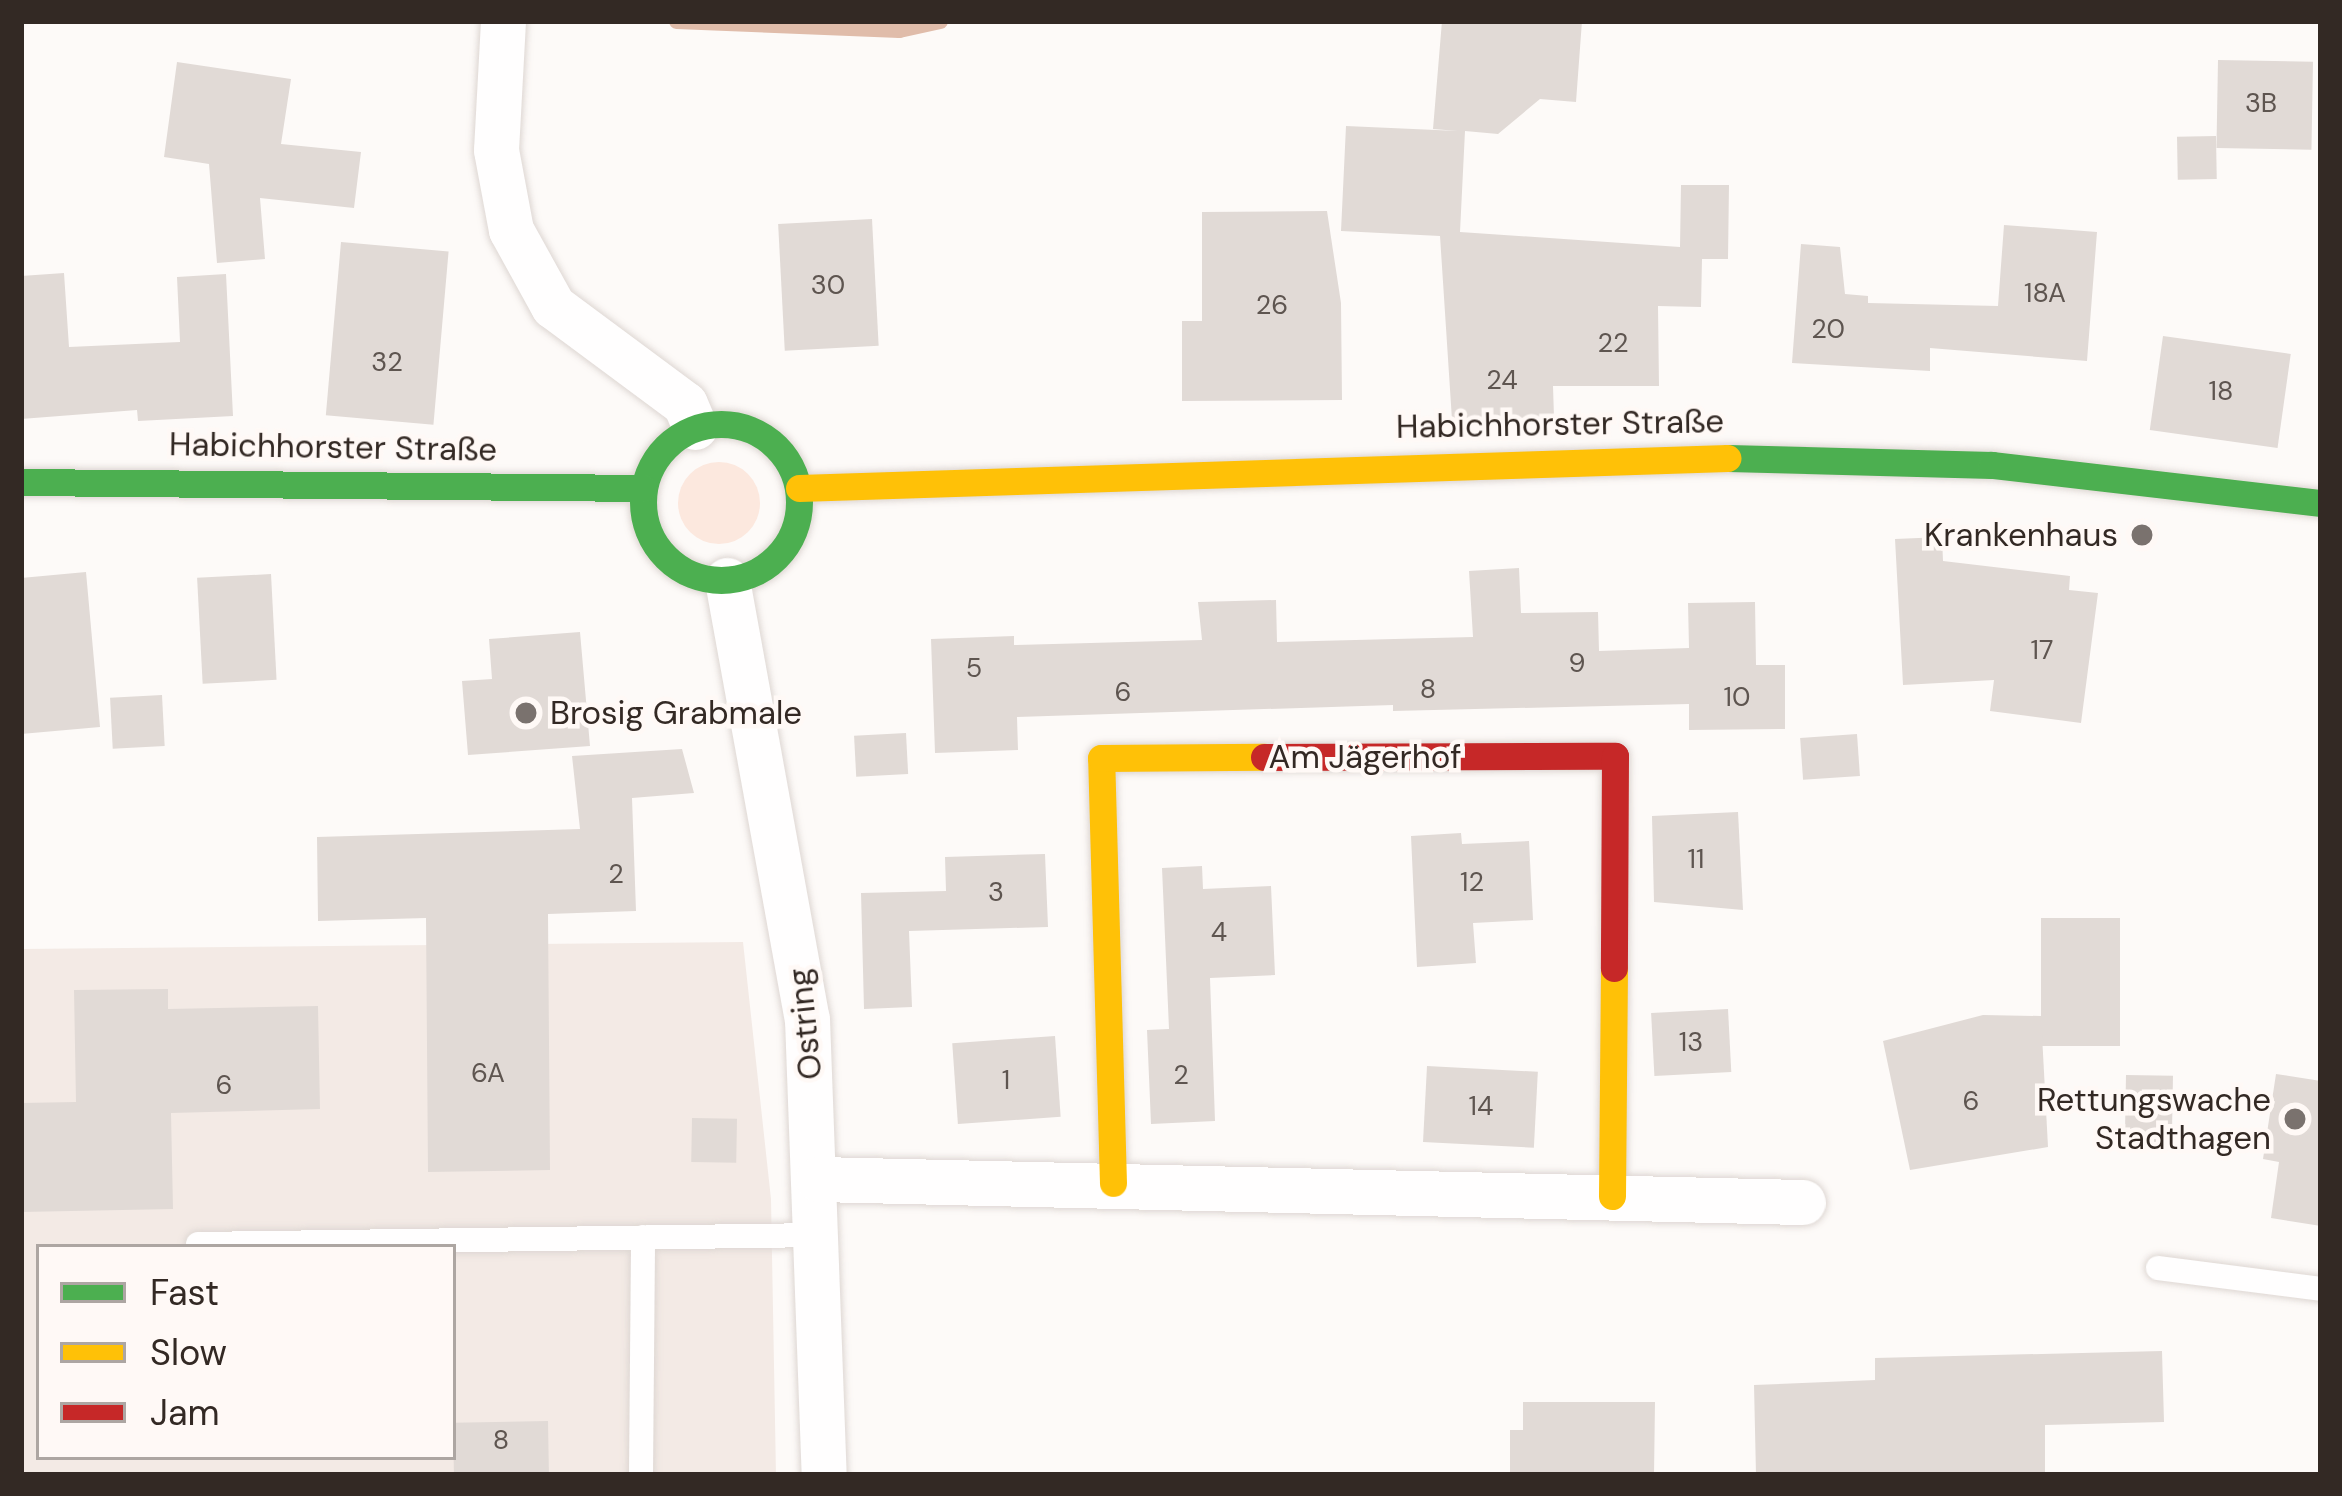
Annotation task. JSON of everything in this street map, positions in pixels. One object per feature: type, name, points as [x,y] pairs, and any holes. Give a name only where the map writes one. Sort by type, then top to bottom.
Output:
[{"type":"main road","points":[[695,428],[748,428],[790,462],[799,488],[799,514],[782,549],[753,573],[727,580],[704,579],[662,555],[649,535],[643,488],[661,451],[695,428]]},
{"type":"main road","name":"Habichhorster Straße","points":[[799,488],[1638,455],[1992,465],[2321,503]]},
{"type":"main road","name":"Habichhorster Straße","points":[[21,482],[643,488]]},
{"type":"main road","name":"Am Jägerhof","points":[[1113,1183],[1101,758],[1615,756],[1612,1196]]},
{"type":"street","points":[[503,21],[496,150],[511,230],[553,306],[685,404],[695,428]]},
{"type":"street","name":"Ostring","points":[[727,580],[734,650],[799,960],[818,1179],[824,1475]]},
{"type":"street","points":[[818,1179],[1803,1202]]},
{"type":"lane","points":[[198,1244],[820,1234]]},
{"type":"lane","points":[[640,1475],[643,1237]]},
{"type":"lane","points":[[2158,1268],[2321,1289]]},
{"type":"shaded area","points":[[719,462],[748,474],[760,503],[748,532],[719,544],[690,532],[678,503],[690,474]]},
{"type":"shaded area","points":[[743,942],[771,1199],[776,1475],[21,1475],[21,949]]},
{"type":"building","points":[[1442,21],[1582,21],[1576,102],[1540,99],[1498,134],[1465,131],[1460,232],[1680,247],[1681,185],[1729,185],[1728,259],[1702,259],[1701,307],[1658,306],[1659,386],[1553,386],[1554,417],[1452,420],[1440,236],[1341,231],[1346,126],[1458,131],[1433,129]]},
{"type":"building","points":[[2218,60],[2313,62],[2311,150],[2216,148]]},
{"type":"building","points":[[177,62],[291,79],[281,144],[361,152],[354,208],[260,198],[265,259],[217,263],[209,164],[164,157]]},
{"type":"building","points":[[2216,136],[2217,179],[2178,180],[2177,137]]},
{"type":"building","points":[[1327,211],[1341,303],[1342,400],[1182,401],[1182,321],[1202,321],[1202,212]]},
{"type":"building","points":[[872,219],[879,346],[785,351],[778,224]]},
{"type":"building","points":[[2004,225],[2097,232],[2087,361],[1930,348],[1930,371],[1792,363],[1801,244],[1840,247],[1845,294],[1868,296],[1868,303],[1998,306]]},
{"type":"building","points":[[341,242],[449,251],[433,425],[326,415]]},
{"type":"building","points":[[64,273],[69,347],[180,342],[177,277],[226,274],[233,416],[138,421],[137,410],[21,419],[21,276]]},
{"type":"building","points":[[2163,336],[2291,354],[2278,448],[2150,430]]},
{"type":"building","points":[[1942,537],[1943,561],[2070,576],[2069,590],[2098,593],[2081,723],[1990,711],[1994,680],[1903,685],[1895,539]]},
{"type":"building","points":[[1519,568],[1521,613],[1598,612],[1599,651],[1689,648],[1688,603],[1755,602],[1756,665],[1785,665],[1785,729],[1689,730],[1689,704],[1393,711],[1393,705],[1017,717],[1018,750],[935,753],[931,639],[1014,636],[1014,645],[1202,640],[1198,602],[1276,600],[1277,642],[1473,637],[1469,571]]},
{"type":"building","points":[[86,572],[100,727],[21,734],[21,578]]},
{"type":"building","points":[[271,574],[277,680],[203,684],[197,578]]},
{"type":"building","name":"Brosig Grabmale","points":[[580,632],[590,746],[468,755],[462,681],[492,679],[489,639]]},
{"type":"building","points":[[162,695],[165,746],[113,749],[110,698]]},
{"type":"building","points":[[906,733],[908,774],[856,777],[854,736]]},
{"type":"building","points":[[1857,734],[1860,776],[1803,780],[1800,738]]},
{"type":"building","points":[[682,749],[694,793],[632,798],[636,911],[548,914],[550,1170],[428,1172],[426,918],[318,921],[317,837],[580,829],[572,756]]},
{"type":"building","points":[[1738,812],[1743,910],[1654,902],[1652,816]]},
{"type":"building","points":[[1461,833],[1462,844],[1529,841],[1533,920],[1473,923],[1476,963],[1417,967],[1411,836]]},
{"type":"building","points":[[1045,854],[1048,927],[909,931],[912,1007],[864,1009],[861,893],[946,891],[945,857]]},
{"type":"building","points":[[1202,866],[1203,889],[1271,886],[1275,975],[1210,978],[1215,1121],[1151,1124],[1147,1030],[1169,1029],[1162,868]]},
{"type":"building","points":[[2041,918],[2120,918],[2120,1046],[2041,1046]]},
{"type":"building","points":[[168,989],[168,1009],[318,1006],[320,1109],[171,1113],[173,1209],[21,1212],[21,1103],[76,1102],[74,990]]},
{"type":"building","points":[[1728,1009],[1731,1072],[1654,1076],[1651,1013]]},
{"type":"building","points":[[1983,1015],[2041,1016],[2048,1147],[1910,1170],[1883,1041]]},
{"type":"building","points":[[1055,1036],[1061,1117],[958,1124],[952,1043]]},
{"type":"building","points":[[1427,1066],[1538,1072],[1534,1148],[1423,1142]]},
{"type":"building","name":"Rettungswache Stadthagen","points":[[2276,1074],[2321,1081],[2321,1226],[2271,1218],[2279,1162],[2263,1159]]},
{"type":"building","points":[[2126,1075],[2173,1076],[2172,1151],[2125,1150]]},
{"type":"building","points":[[692,1118],[737,1119],[736,1163],[691,1162]]},
{"type":"building","points":[[2162,1351],[2164,1422],[2045,1425],[2045,1475],[1756,1475],[1754,1385],[1875,1380],[1875,1358]]},
{"type":"building","points":[[1523,1402],[1655,1402],[1654,1475],[1510,1475],[1510,1430],[1523,1430]]},
{"type":"building","points":[[548,1421],[549,1475],[454,1475],[456,1423]]},
{"type":"waterway","points":[[676,21],[899,30],[940,21]]},
{"type":"traffic: fast","points":[[721,424],[751,430],[776,447],[793,472],[799,502],[793,532],[776,557],[751,574],[721,580],[691,574],[666,557],[649,532],[643,502],[649,472],[666,447],[691,430],[721,424]]},
{"type":"traffic: fast","points":[[1728,458],[1992,465],[2321,503]]},
{"type":"traffic: fast","points":[[21,482],[643,488]]},
{"type":"traffic: slow","points":[[799,488],[1728,458]]},
{"type":"traffic: slow","points":[[1113,1183],[1101,758],[1264,757]]},
{"type":"traffic: slow","points":[[1612,1196],[1614,968]]},
{"type":"traffic: jam","points":[[1264,757],[1615,756],[1614,968]]},
{"type":"place","name":"Krankenhaus","points":[[2142,535]]},
{"type":"place","name":"Brosig Grabmale","points":[[526,713]]},
{"type":"place","name":"Rettungswache Stadthagen","points":[[2295,1119]]}]
